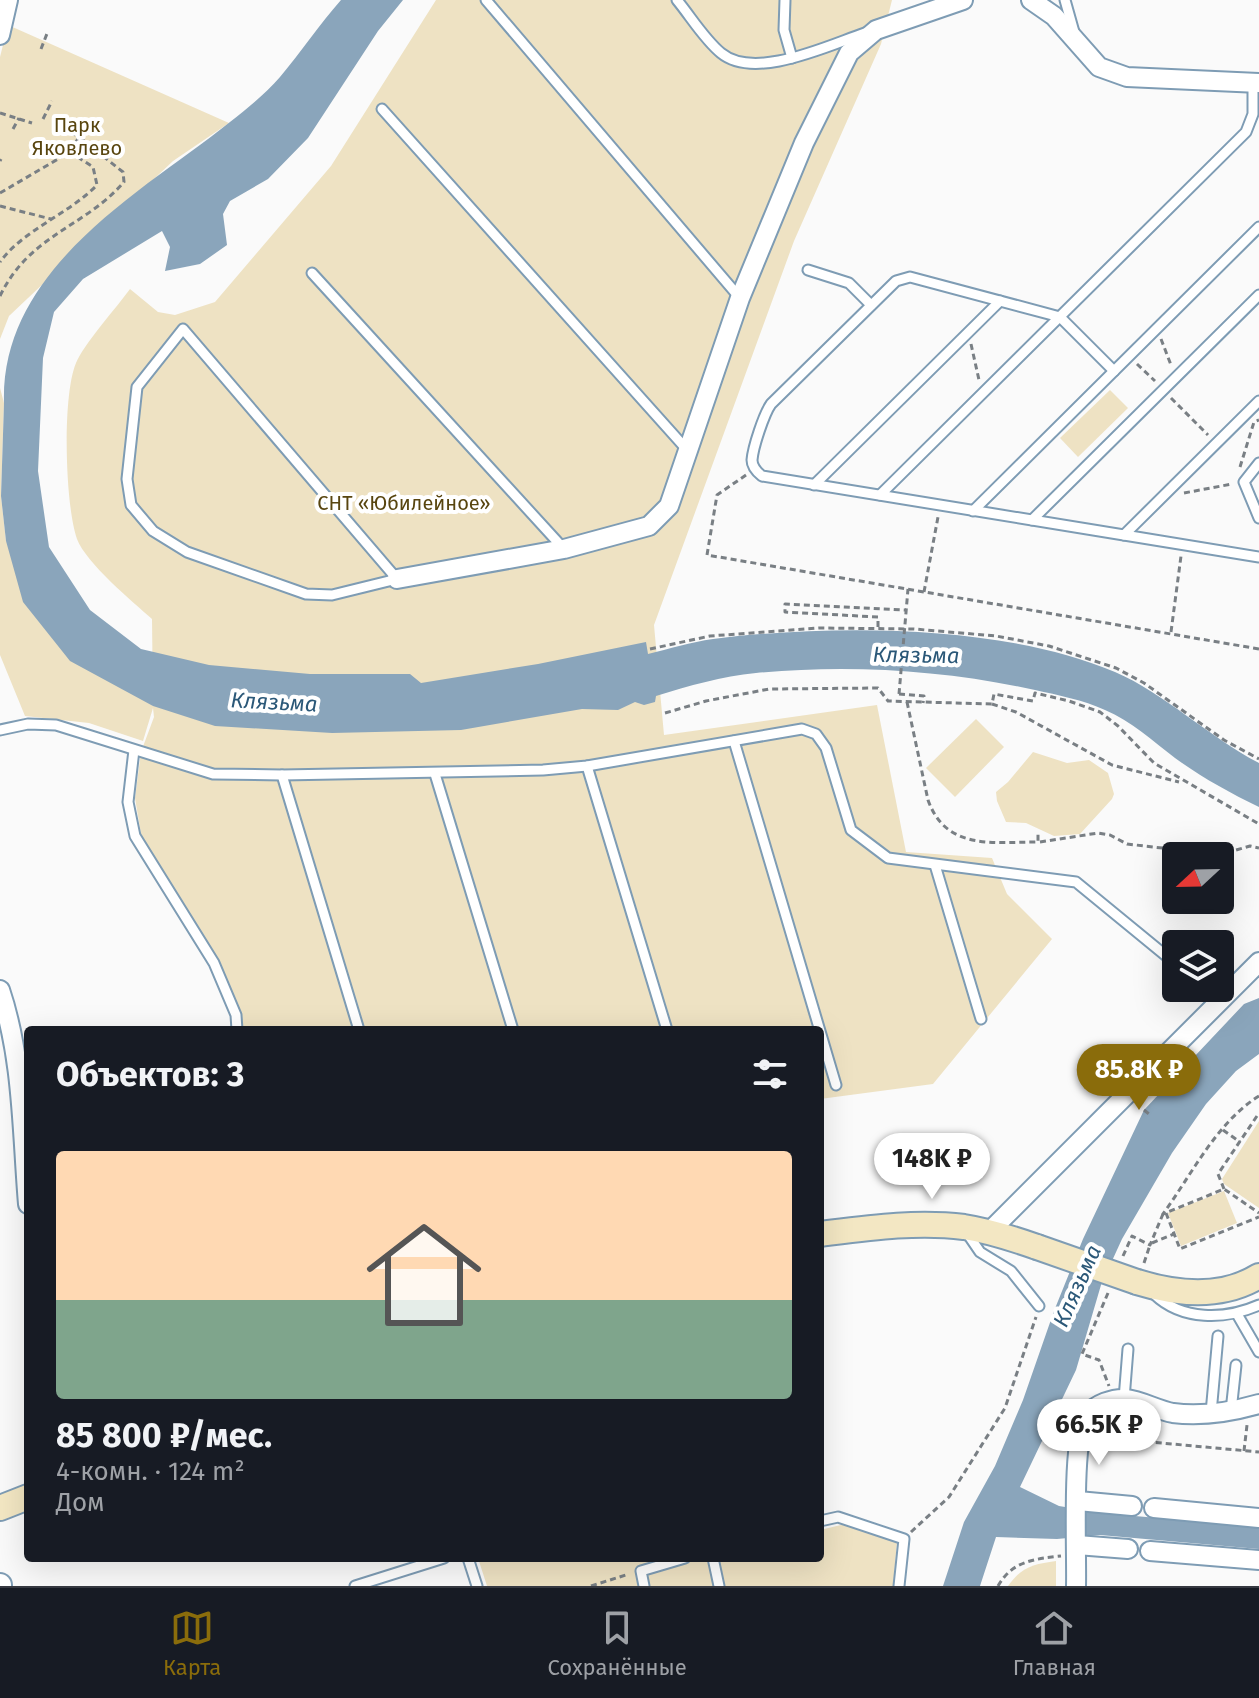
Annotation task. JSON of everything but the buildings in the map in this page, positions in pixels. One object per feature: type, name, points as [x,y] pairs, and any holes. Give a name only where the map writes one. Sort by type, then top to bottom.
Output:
[{"type":"main road","points":[[824,1234],[912,1225],[963,1227],[989,1232],[1182,1292],[1238,1286],[1259,1276]]},
{"type":"main road","points":[[0,1508],[24,1499]]},
{"type":"street","points":[[0,35],[8,0]]},
{"type":"street","points":[[397,579],[564,549],[649,526],[669,506],[740,298],[804,143],[849,53],[909,8],[963,0]]},
{"type":"street","points":[[1031,0],[1054,16],[1099,67],[1127,77],[1256,83]]},
{"type":"street","points":[[1234,987],[1259,962]]},
{"type":"street","points":[[0,990],[7,1010],[17,1069],[24,1155]]},
{"type":"street","points":[[989,1232],[1219,1002]]},
{"type":"street","points":[[1076,1586],[1080,1435],[1087,1415],[1096,1407],[1125,1400],[1173,1413],[1231,1411],[1259,1404]]},
{"type":"street","points":[[1078,1503],[1132,1506]]},
{"type":"street","points":[[1154,1508],[1259,1518]]},
{"type":"street","points":[[1077,1543],[1128,1549]]},
{"type":"street","points":[[1150,1551],[1259,1560]]},
{"type":"lane","points":[[486,0],[740,298]]},
{"type":"lane","points":[[677,0],[722,54],[740,63],[774,63],[876,30]]},
{"type":"lane","points":[[785,0],[784,30],[792,58]]},
{"type":"lane","points":[[1065,0],[1078,42]]},
{"type":"lane","points":[[880,495],[1246,132],[1256,106],[1256,83]]},
{"type":"lane","points":[[382,109],[689,452]]},
{"type":"lane","points":[[973,511],[1259,227]]},
{"type":"lane","points":[[808,270],[849,283],[871,305]]},
{"type":"lane","points":[[312,273],[564,549]]},
{"type":"lane","points":[[1114,371],[1060,317],[910,277],[896,281],[767,410],[752,461],[762,476],[1259,557]]},
{"type":"lane","points":[[1032,520],[1259,295]]},
{"type":"lane","points":[[814,485],[1000,301]]},
{"type":"lane","points":[[183,329],[397,579],[332,595],[306,594],[187,552],[153,531],[146,523],[131,505],[127,479],[137,387],[183,329]]},
{"type":"lane","points":[[1124,535],[1259,401]]},
{"type":"lane","points":[[1259,463],[1239,482],[1259,518]]},
{"type":"lane","points":[[0,730],[28,724],[56,725],[213,774],[282,775],[543,770],[587,766],[802,729],[816,734],[826,748],[851,830],[888,858],[1076,882],[1162,953]]},
{"type":"lane","points":[[734,741],[819,1026]]},
{"type":"lane","points":[[134,750],[128,802],[135,836],[214,963],[236,1015],[237,1026]]},
{"type":"lane","points":[[587,766],[666,1026]]},
{"type":"lane","points":[[435,774],[512,1026]]},
{"type":"lane","points":[[282,775],[358,1026]]},
{"type":"lane","points":[[935,865],[981,1019]]},
{"type":"lane","points":[[824,1045],[836,1085]]},
{"type":"lane","points":[[963,1227],[980,1252],[1011,1271],[1039,1306]]},
{"type":"lane","points":[[1141,1278],[1159,1299],[1181,1311],[1203,1315],[1237,1314],[1259,1305]]},
{"type":"lane","points":[[1237,1314],[1259,1352]]},
{"type":"lane","points":[[1211,1413],[1218,1336]]},
{"type":"lane","points":[[1125,1400],[1128,1349]]},
{"type":"lane","points":[[1231,1411],[1236,1365]]},
{"type":"lane","points":[[824,1520],[838,1517],[904,1539],[899,1586]]},
{"type":"lane","points":[[355,1586],[431,1562]]},
{"type":"lane","points":[[469,1562],[477,1586]]},
{"type":"lane","points":[[644,1586],[641,1571],[671,1562]]},
{"type":"lane","points":[[714,1562],[719,1586]]},
{"type":"path","points":[[41,49],[48,31]]},
{"type":"path","points":[[43,119],[52,101]]},
{"type":"path","points":[[0,113],[32,123]]},
{"type":"path","points":[[13,129],[19,118]]},
{"type":"path","points":[[0,296],[22,262],[42,242],[111,197],[124,182],[123,172],[62,127]]},
{"type":"path","points":[[0,193],[70,152],[79,137]]},
{"type":"path","points":[[0,262],[97,185],[93,167],[70,152]]},
{"type":"path","points":[[0,206],[51,219]]},
{"type":"path","points":[[1157,328],[1176,377]]},
{"type":"path","points":[[968,333],[982,394]]},
{"type":"path","points":[[1161,498],[1239,482],[1254,422],[1259,420]]},
{"type":"path","points":[[755,468],[717,495],[707,555],[1259,649]]},
{"type":"path","points":[[924,592],[940,505]]},
{"type":"path","points":[[1170,634],[1183,545]]},
{"type":"path","points":[[908,589],[899,694],[924,696],[923,703]]},
{"type":"path","points":[[878,628],[878,617],[785,612],[785,604],[906,610]]},
{"type":"path","points":[[650,649],[710,636],[819,628],[914,629],[996,636],[1049,646],[1116,668],[1144,683],[1224,740],[1259,759]]},
{"type":"path","points":[[665,713],[737,693],[781,688],[878,688],[888,701],[992,704],[1016,712],[1112,765],[1184,783]]},
{"type":"path","points":[[992,704],[994,694],[1033,701],[1035,693],[1100,712],[1154,763],[1259,824]]},
{"type":"path","points":[[907,702],[928,800],[933,814],[949,831],[974,841],[1038,842],[1098,833],[1127,844],[1206,853],[1229,852],[1250,846],[1259,848]]},
{"type":"path","points":[[1038,831],[1038,842]]},
{"type":"path","points":[[1141,1278],[1150,1244],[1164,1213],[1222,1130],[1245,1105],[1259,1096]]},
{"type":"path","points":[[1144,1110],[1149,1114]]},
{"type":"path","points":[[1259,1113],[1218,1174],[1224,1189],[1259,1215]]},
{"type":"path","points":[[1222,1130],[1240,1142]]},
{"type":"path","points":[[1164,1213],[1224,1189]]},
{"type":"path","points":[[1164,1213],[1180,1249],[1259,1215]]},
{"type":"path","points":[[1120,1264],[1132,1236],[1150,1244],[1174,1234]]},
{"type":"path","points":[[1108,1291],[1082,1354],[1099,1360],[1125,1400],[1133,1440]]},
{"type":"path","points":[[904,1539],[949,1497],[1005,1408],[1039,1306]]},
{"type":"path","points":[[1244,1451],[1247,1425]]},
{"type":"path","points":[[1080,1435],[1259,1452]]},
{"type":"path","points":[[998,1586],[1005,1574],[1017,1564],[1055,1556]]},
{"type":"path","points":[[591,1586],[641,1571]]},
{"type":"green space","name":"СНТ «Юбилейное»","points":[[436,0],[892,0],[881,44],[794,241],[654,625],[664,735],[877,705],[906,852],[992,858],[1007,894],[1052,939],[933,1084],[824,1098],[824,1026],[243,1026],[221,964],[141,834],[135,798],[141,752],[154,717],[153,708],[143,741],[89,723],[25,716],[0,655],[0,388],[4,403],[1,496],[6,541],[153,706],[152,619],[90,559],[77,539],[73,523],[67,424],[76,363],[130,289],[158,312],[175,315],[215,302],[331,166]]},
{"type":"green space","name":"Парк Яковлево","points":[[8,25],[229,123],[173,161],[9,316],[0,339],[0,57]]},
{"type":"green space","points":[[1110,390],[1128,408],[1078,457],[1060,438]]},
{"type":"green space","points":[[976,719],[1004,747],[955,797],[926,768]]},
{"type":"green space","points":[[1033,752],[1067,763],[1089,760],[1108,773],[1114,794],[1112,799],[1080,834],[1054,836],[1026,823],[1006,822],[996,792]]},
{"type":"green space","points":[[1259,1121],[1259,1208],[1224,1184],[1222,1179]]},
{"type":"green space","points":[[1224,1191],[1237,1223],[1181,1246],[1168,1213]]},
{"type":"green space","points":[[845,1524],[897,1542],[893,1586],[487,1586],[479,1562],[654,1562],[655,1568],[679,1562],[824,1562],[824,1529]]},
{"type":"green space","points":[[1056,1561],[1056,1586],[1008,1586],[1018,1574],[1029,1568]]},
{"type":"water","name":"Клязьма","points":[[341,0],[403,0],[378,31],[308,138],[268,179],[230,201],[223,214],[227,245],[200,264],[165,271],[170,247],[162,231],[83,279],[54,312],[43,358],[38,471],[49,547],[90,610],[141,649],[209,665],[310,674],[410,674],[421,683],[646,642],[648,654],[705,640],[760,634],[864,630],[917,632],[1022,644],[1070,656],[1133,681],[1259,763],[1259,807],[1195,772],[1115,715],[1088,703],[1001,683],[931,673],[826,669],[756,673],[693,685],[656,696],[655,702],[644,705],[635,702],[618,710],[582,709],[461,730],[332,733],[215,726],[153,706],[70,661],[23,602],[6,541],[1,496],[4,403],[9,355],[26,311],[51,272],[84,237],[120,205],[269,89]]},
{"type":"water","name":"Клязьма","points":[[1259,998],[1259,1054],[1236,1071],[1206,1104],[1172,1153],[1122,1239],[1101,1285],[1076,1370],[1020,1487],[1059,1506],[1101,1513],[1259,1527],[1259,1549],[1100,1535],[1057,1539],[996,1537],[980,1586],[943,1586],[964,1522],[995,1466],[1023,1400],[1083,1239],[1144,1110],[1244,1004]]}]
